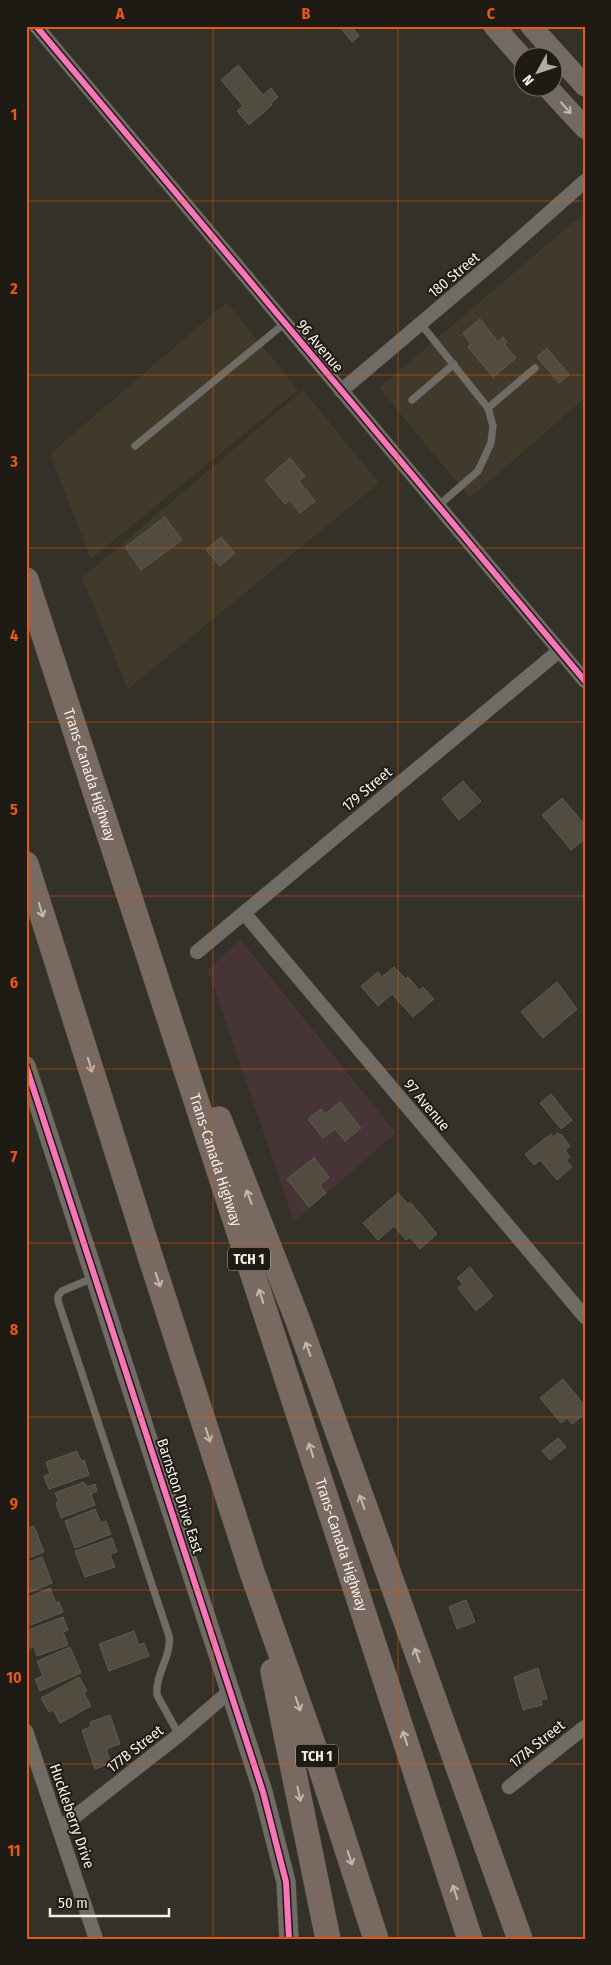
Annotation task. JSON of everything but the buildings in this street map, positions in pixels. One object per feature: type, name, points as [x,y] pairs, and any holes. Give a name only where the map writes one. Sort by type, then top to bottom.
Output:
[{"type":"highway","name":"Trans-Canada Highway","points":[[26,580],[470,1939]]},
{"type":"highway","points":[[117,856],[298,1320],[433,1701],[520,1939]]},
{"type":"highway","name":"TCH 1","points":[[26,864],[253,1575],[314,1747],[376,1939]]},
{"type":"highway","points":[[253,1575],[328,1939]]},
{"type":"highway","points":[[433,1701],[508,1939]]},
{"type":"main road","points":[[494,26],[514,49]]},
{"type":"main road","points":[[531,26],[585,86]]},
{"type":"main road","points":[[557,98],[585,128]]},
{"type":"street","name":"96 Avenue","points":[[36,26],[585,681]]},
{"type":"street","name":"180 Street","points":[[341,391],[498,258],[585,181]]},
{"type":"street","name":"179 Street","points":[[197,952],[559,651]]},
{"type":"street","name":"97 Avenue","points":[[244,913],[585,1317]]},
{"type":"street","name":"Barnston Drive East","points":[[26,1066],[31,1098],[96,1277],[263,1792],[286,1882],[289,1939]]},
{"type":"street","name":"177B Street","points":[[59,1830],[179,1735],[230,1691]]},
{"type":"street","name":"177A Street","points":[[509,1787],[585,1726]]},
{"type":"street","name":"Huckleberry Drive","points":[[26,1731],[96,1939]]},
{"type":"lane","points":[[135,446],[285,323]]},
{"type":"lane","points":[[421,324],[488,408],[493,426],[491,442],[478,471],[438,506]]},
{"type":"lane","points":[[412,400],[454,364]]},
{"type":"lane","points":[[488,408],[535,368]]},
{"type":"lane","points":[[96,1277],[62,1291],[58,1296],[58,1301],[169,1636],[168,1649],[158,1680],[157,1695],[179,1735]]},
{"type":"shaded area","points":[[585,212],[585,398],[470,498],[379,388]]},
{"type":"shaded area","points":[[227,302],[298,390],[91,559],[50,454]]},
{"type":"shaded area","points":[[303,390],[379,483],[128,689],[82,578]]},
{"type":"shaded area","points":[[240,939],[396,1133],[294,1222],[208,970]]},
{"type":"cycle path","points":[[36,26],[585,681]]},
{"type":"cycle path","points":[[26,1066],[263,1792],[286,1882],[289,1939]]}]
